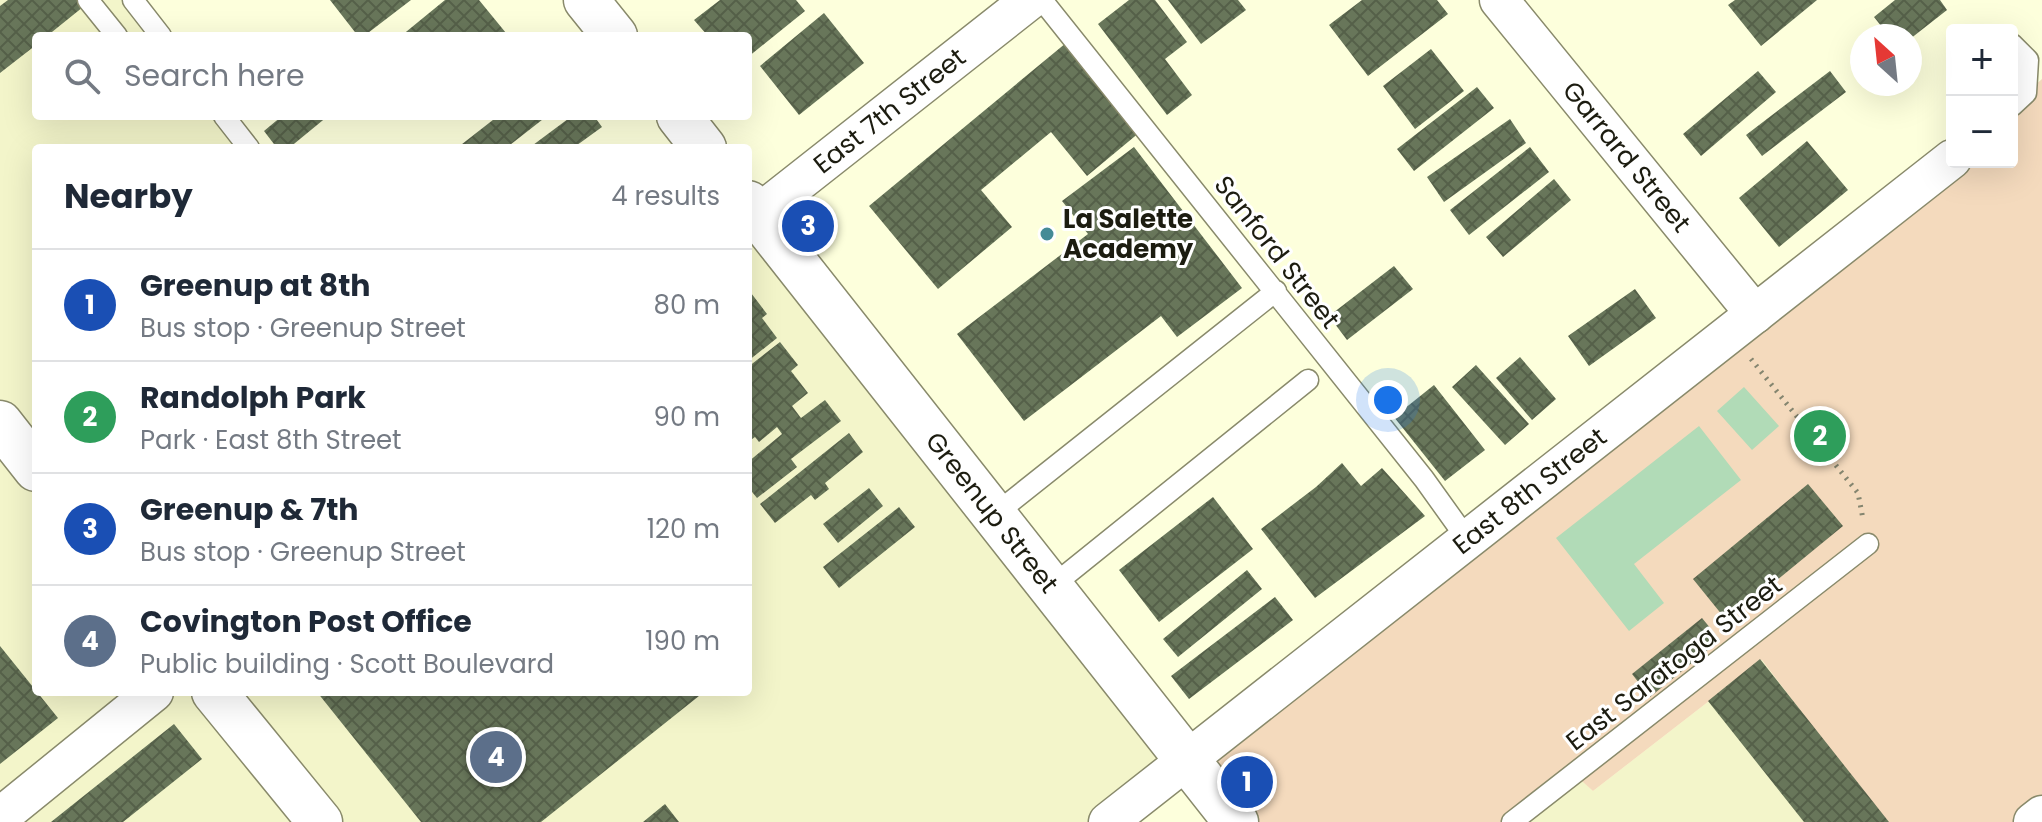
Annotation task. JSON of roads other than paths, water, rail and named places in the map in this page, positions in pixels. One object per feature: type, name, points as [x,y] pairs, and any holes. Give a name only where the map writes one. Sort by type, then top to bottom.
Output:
[{"type":"main road","points":[[586,0],[612,32]]},
{"type":"main road","points":[[682,120],[701,144]]},
{"type":"main road","name":"Greenup Street","points":[[752,214],[1236,822]]},
{"type":"main road","points":[[0,423],[32,464]]},
{"type":"main road","points":[[217,696],[320,822]]},
{"type":"street","name":"East 7th Street","points":[[752,212],[1030,0]]},
{"type":"street","name":"Garrard Street","points":[[1499,0],[1742,324]]},
{"type":"street","name":"East 8th Street","points":[[1108,822],[1946,164]]},
{"type":"street","points":[[10,816],[149,696]]},
{"type":"street","points":[[2033,822],[2042,815]]},
{"type":"lane","points":[[88,0],[114,32]]},
{"type":"lane","points":[[133,0],[158,32]]},
{"type":"lane","name":"Sanford Street","points":[[1042,0],[1276,291],[1424,479],[1467,539]]},
{"type":"lane","points":[[2018,50],[2028,60],[2026,93],[2018,100]]},
{"type":"lane","points":[[227,120],[246,144]]},
{"type":"lane","points":[[994,515],[1276,291]]},
{"type":"lane","points":[[1051,587],[1308,380]]},
{"type":"lane","name":"East Saratoga Street","points":[[1512,822],[1868,544]]},
{"type":"place","name":"Greenup & 7th","points":[[808,226]]},
{"type":"place","name":"La Salette Academy","points":[[1047,234]]},
{"type":"place","name":"Randolph Park","points":[[1820,436]]},
{"type":"place","name":"Covington Post Office","points":[[496,757]]},
{"type":"place","name":"Greenup at 8th","points":[[1247,782]]}]
